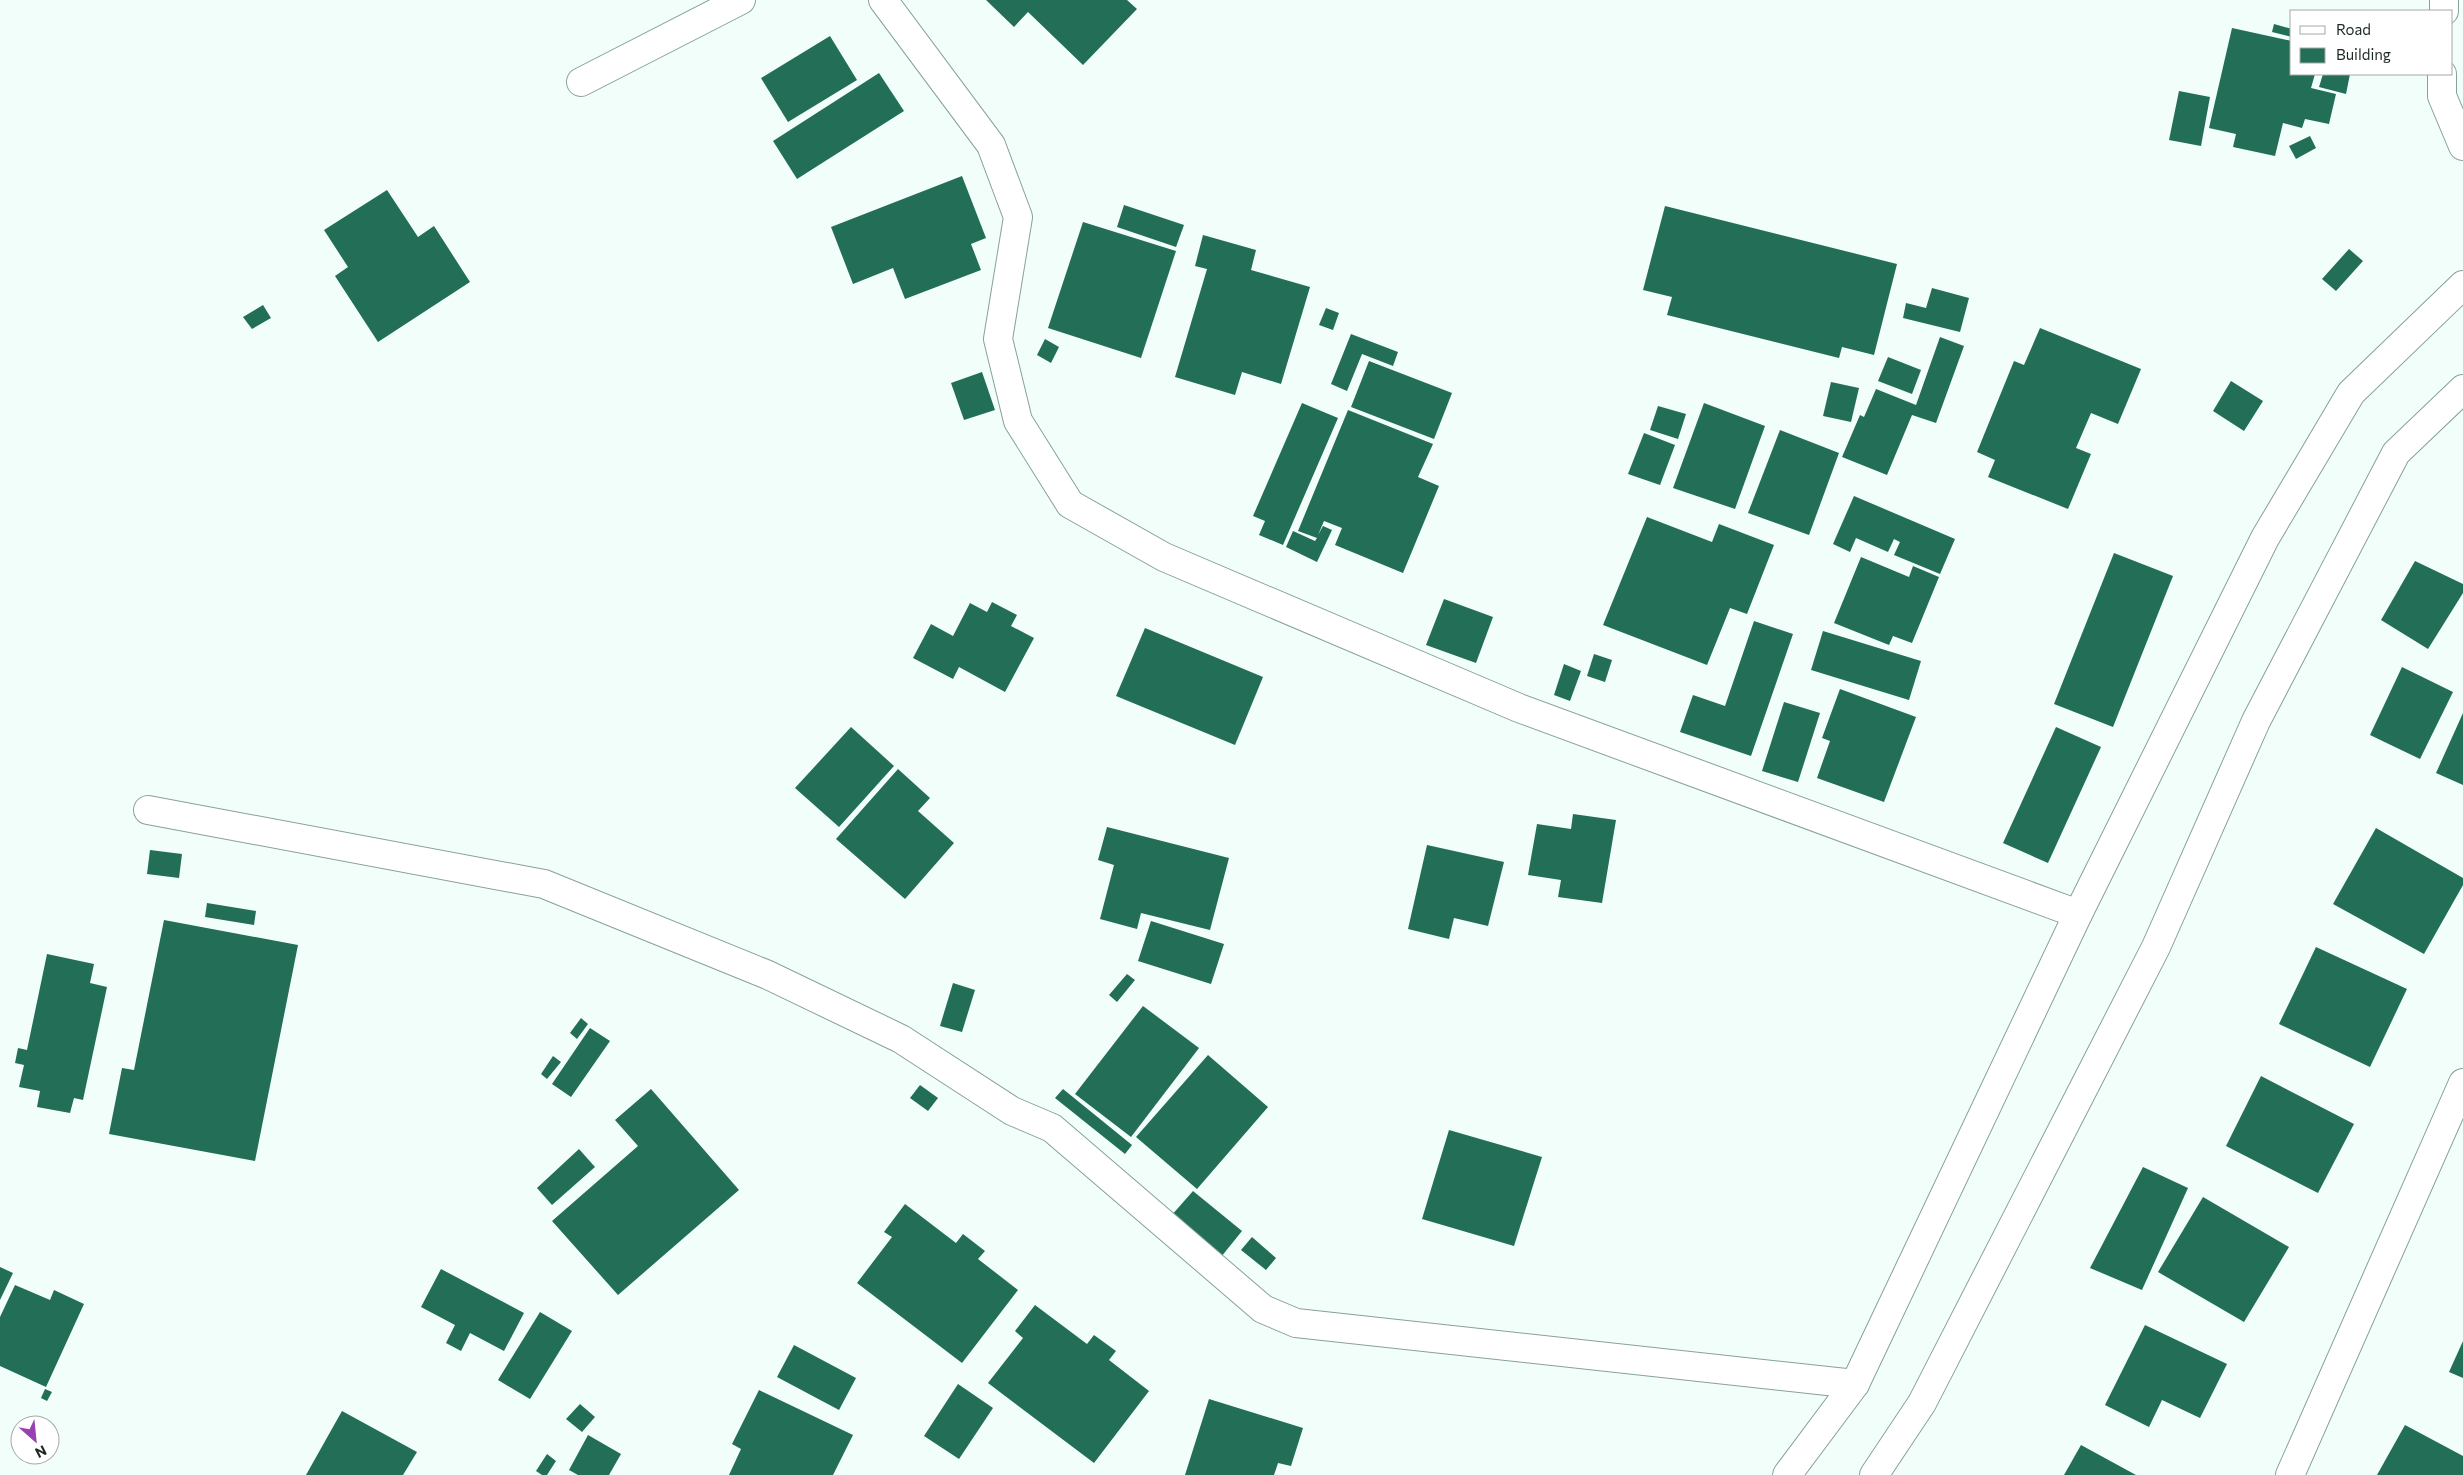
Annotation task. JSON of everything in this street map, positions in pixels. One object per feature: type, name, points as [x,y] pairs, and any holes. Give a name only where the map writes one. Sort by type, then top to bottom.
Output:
[{"type":"street","points":[[581,82],[740,0]]},
{"type":"street","points":[[883,0],[991,145],[1018,217],[998,339],[1018,421],[1070,504],[1164,557],[1519,708],[2078,914]]},
{"type":"street","points":[[2442,75],[2442,96],[2463,146]]},
{"type":"street","points":[[1786,1475],[1855,1384],[2078,914],[2265,538],[2351,393],[2463,285]]},
{"type":"street","points":[[1874,1475],[1922,1403],[2152,956],[2256,722],[2396,453],[2463,389]]},
{"type":"street","points":[[148,810],[544,884],[768,976],[901,1039],[1012,1111],[1052,1128],[1263,1309],[1296,1323],[1855,1384]]},
{"type":"street","points":[[2290,1475],[2463,1083]]},
{"type":"building","points":[[986,0],[1127,0],[1137,9],[1083,65],[1028,12],[1014,27]]},
{"type":"building","points":[[2274,24],[2290,28],[2290,36],[2272,32]]},
{"type":"building","points":[[2232,28],[2290,41],[2290,75],[2315,75],[2311,88],[2336,94],[2329,124],[2305,119],[2302,128],[2283,123],[2275,156],[2233,147],[2236,134],[2209,128]]},
{"type":"building","points":[[830,36],[857,80],[788,122],[761,78]]},
{"type":"building","points":[[879,73],[904,111],[797,179],[773,141]]},
{"type":"building","points":[[2323,75],[2350,75],[2346,94],[2319,87]]},
{"type":"building","points":[[2179,91],[2210,97],[2201,146],[2169,140]]},
{"type":"building","points":[[2310,136],[2316,148],[2296,159],[2289,146]]},
{"type":"building","points":[[962,176],[986,238],[971,244],[981,270],[905,299],[893,268],[853,284],[831,227]]},
{"type":"building","points":[[387,190],[418,237],[434,226],[470,282],[378,342],[335,276],[348,267],[324,230]]},
{"type":"building","points":[[1124,205],[1184,225],[1176,247],[1117,227]]},
{"type":"building","points":[[1665,206],[1897,264],[1874,355],[1842,347],[1839,358],[1667,315],[1672,297],[1643,290]]},
{"type":"building","points":[[1083,222],[1176,251],[1141,358],[1048,328]]},
{"type":"building","points":[[1203,235],[1256,250],[1251,270],[1310,287],[1281,384],[1242,372],[1235,395],[1175,377],[1207,269],[1195,266]]},
{"type":"building","points":[[2349,249],[2363,261],[2336,291],[2322,279]]},
{"type":"building","points":[[1932,288],[1969,298],[1960,332],[1903,318],[1906,303],[1926,308]]},
{"type":"building","points":[[263,305],[271,318],[252,329],[243,317]]},
{"type":"building","points":[[1326,308],[1339,313],[1333,330],[1319,325]]},
{"type":"building","points":[[2040,328],[2141,369],[2118,424],[2091,413],[2076,448],[2091,454],[2068,509],[1988,477],[1995,460],[1977,452],[2014,361],[2024,365]]},
{"type":"building","points":[[1351,334],[1398,352],[1393,366],[1362,354],[1347,391],[1331,384]]},
{"type":"building","points":[[1940,337],[1964,346],[1936,423],[1912,415],[1887,475],[1842,457],[1860,415],[1864,417],[1876,389],[1916,405]]},
{"type":"building","points":[[1045,339],[1059,347],[1051,363],[1037,355]]},
{"type":"building","points":[[1888,357],[1921,370],[1912,394],[1878,381]]},
{"type":"building","points":[[1369,361],[1452,393],[1434,439],[1351,407]]},
{"type":"building","points":[[982,372],[995,410],[964,420],[951,383]]},
{"type":"building","points":[[2231,381],[2263,401],[2244,431],[2213,411]]},
{"type":"building","points":[[1831,382],[1859,388],[1851,422],[1823,416]]},
{"type":"building","points":[[1302,403],[1338,418],[1283,545],[1259,535],[1265,521],[1253,516]]},
{"type":"building","points":[[1704,403],[1765,426],[1735,509],[1673,488]]},
{"type":"building","points":[[1658,406],[1686,414],[1678,439],[1650,430]]},
{"type":"building","points":[[1348,410],[1433,444],[1418,477],[1439,486],[1403,573],[1335,545],[1342,528],[1324,521],[1318,535],[1323,526],[1332,530],[1317,562],[1286,547],[1293,531],[1315,541],[1317,538],[1298,531]]},
{"type":"building","points":[[1780,430],[1839,453],[1809,535],[1748,513]]},
{"type":"building","points":[[1644,433],[1675,445],[1660,485],[1628,474]]},
{"type":"building","points":[[1854,496],[1955,539],[1940,574],[1894,555],[1900,542],[1894,539],[1888,552],[1856,538],[1850,552],[1833,544]]},
{"type":"building","points":[[1647,517],[1712,542],[1719,524],[1774,545],[1747,614],[1730,608],[1707,665],[1603,625]]},
{"type":"building","points":[[2114,553],[2173,576],[2113,727],[2054,704]]},
{"type":"building","points":[[1861,557],[1909,577],[1913,566],[1939,577],[1912,643],[1893,636],[1889,645],[1834,623]]},
{"type":"building","points":[[2415,561],[2463,584],[2463,593],[2428,649],[2381,620]]},
{"type":"building","points":[[1444,599],[1493,617],[1476,663],[1426,645]]},
{"type":"building","points":[[992,602],[1017,615],[1011,626],[1034,638],[1005,692],[959,667],[953,679],[913,658],[931,624],[953,636],[970,603],[987,612]]},
{"type":"building","points":[[1754,621],[1793,634],[1751,756],[1680,732],[1693,695],[1725,706]]},
{"type":"building","points":[[1145,628],[1263,677],[1235,745],[1116,696]]},
{"type":"building","points":[[1823,631],[1921,661],[1909,700],[1811,670]]},
{"type":"building","points":[[1594,654],[1612,660],[1605,682],[1587,676]]},
{"type":"building","points":[[1564,664],[1581,671],[1570,701],[1554,695]]},
{"type":"building","points":[[2402,667],[2453,692],[2420,759],[2370,735]]},
{"type":"building","points":[[1840,689],[1916,717],[1884,802],[1817,778],[1830,741],[1822,738]]},
{"type":"building","points":[[1784,702],[1820,713],[1798,782],[1762,771]]},
{"type":"building","points":[[2463,713],[2463,785],[2436,773]]},
{"type":"building","points":[[851,727],[894,766],[839,827],[795,788]]},
{"type":"building","points":[[2056,727],[2101,747],[2048,863],[2003,843]]},
{"type":"building","points":[[898,769],[930,798],[918,811],[954,843],[905,899],[836,839]]},
{"type":"building","points":[[1573,814],[1616,820],[1602,903],[1558,897],[1561,880],[1528,875],[1537,824],[1571,829]]},
{"type":"building","points":[[1107,827],[1229,858],[1210,930],[1141,913],[1137,929],[1100,919],[1114,865],[1098,860]]},
{"type":"building","points":[[2376,828],[2463,878],[2463,885],[2424,954],[2333,904]]},
{"type":"building","points":[[1427,845],[1504,862],[1488,926],[1454,918],[1449,939],[1408,929]]},
{"type":"building","points":[[150,850],[182,854],[179,878],[147,874]]},
{"type":"building","points":[[207,903],[256,911],[254,925],[205,917]]},
{"type":"building","points":[[164,920],[298,945],[255,1161],[109,1134],[122,1068],[134,1070]]},
{"type":"building","points":[[1151,921],[1224,944],[1211,984],[1138,961]]},
{"type":"building","points":[[2316,947],[2407,989],[2370,1067],[2279,1024]]},
{"type":"building","points":[[47,954],[94,964],[90,983],[107,987],[83,1100],[74,1098],[70,1113],[37,1107],[40,1091],[19,1087],[24,1065],[15,1063],[18,1048],[27,1050]]},
{"type":"building","points":[[1127,974],[1135,980],[1117,1002],[1109,995]]},
{"type":"building","points":[[953,983],[975,990],[962,1032],[940,1026]]},
{"type":"building","points":[[1143,1006],[1199,1048],[1131,1137],[1075,1094]]},
{"type":"building","points":[[581,1018],[588,1024],[577,1039],[570,1033]]},
{"type":"building","points":[[590,1028],[610,1041],[571,1097],[552,1084]]},
{"type":"building","points":[[1208,1055],[1268,1107],[1197,1189],[1136,1137]]},
{"type":"building","points":[[553,1056],[561,1062],[547,1079],[541,1074]]},
{"type":"building","points":[[2261,1076],[2354,1124],[2318,1193],[2226,1146]]},
{"type":"building","points":[[920,1085],[938,1098],[928,1111],[910,1098]]},
{"type":"building","points":[[651,1089],[739,1190],[618,1295],[552,1221],[638,1146],[615,1120]]},
{"type":"building","points":[[1063,1089],[1132,1145],[1125,1154],[1055,1098]]},
{"type":"building","points":[[1449,1130],[1542,1157],[1514,1246],[1422,1219]]},
{"type":"building","points":[[579,1149],[595,1167],[552,1205],[537,1188]]},
{"type":"building","points":[[2143,1167],[2188,1188],[2142,1290],[2090,1268]]},
{"type":"building","points":[[1193,1191],[1242,1231],[1221,1257],[1171,1216]]},
{"type":"building","points":[[2203,1197],[2289,1247],[2244,1322],[2158,1272]]},
{"type":"building","points":[[905,1204],[956,1243],[963,1234],[985,1251],[978,1259],[1018,1290],[962,1363],[857,1283],[892,1237],[884,1232]]},
{"type":"building","points":[[1252,1237],[1276,1258],[1266,1270],[1241,1250]]},
{"type":"building","points":[[0,1267],[13,1273],[0,1300]]},
{"type":"building","points":[[441,1269],[524,1313],[504,1351],[470,1333],[461,1351],[446,1343],[455,1325],[421,1307]]},
{"type":"building","points":[[15,1285],[50,1300],[54,1290],[84,1304],[46,1387],[0,1366],[0,1317]]},
{"type":"building","points":[[1035,1305],[1087,1344],[1094,1335],[1116,1351],[1109,1360],[1149,1391],[1094,1463],[988,1383],[1023,1338],[1015,1331]]},
{"type":"building","points":[[540,1312],[572,1331],[530,1399],[498,1380]]},
{"type":"building","points":[[2145,1325],[2227,1364],[2200,1418],[2162,1400],[2149,1427],[2105,1405]]},
{"type":"building","points":[[2463,1341],[2463,1378],[2449,1372]]},
{"type":"building","points":[[794,1345],[856,1378],[839,1410],[777,1377]]},
{"type":"building","points":[[958,1384],[993,1408],[959,1459],[924,1436]]},
{"type":"building","points":[[45,1389],[52,1392],[47,1401],[41,1398]]},
{"type":"building","points":[[759,1390],[853,1435],[833,1475],[729,1475],[741,1449],[732,1444]]},
{"type":"building","points":[[1209,1399],[1303,1428],[1291,1466],[1278,1463],[1274,1475],[1185,1475]]},
{"type":"building","points":[[580,1404],[595,1417],[582,1432],[566,1419]]},
{"type":"building","points":[[342,1411],[417,1452],[403,1475],[306,1475]]},
{"type":"building","points":[[2405,1425],[2463,1456],[2463,1475],[2377,1475]]},
{"type":"building","points":[[588,1435],[621,1454],[609,1475],[578,1475],[569,1470]]},
{"type":"building","points":[[2081,1445],[2136,1475],[2064,1475]]},
{"type":"building","points":[[547,1454],[556,1461],[547,1475],[542,1475],[536,1471]]}]
